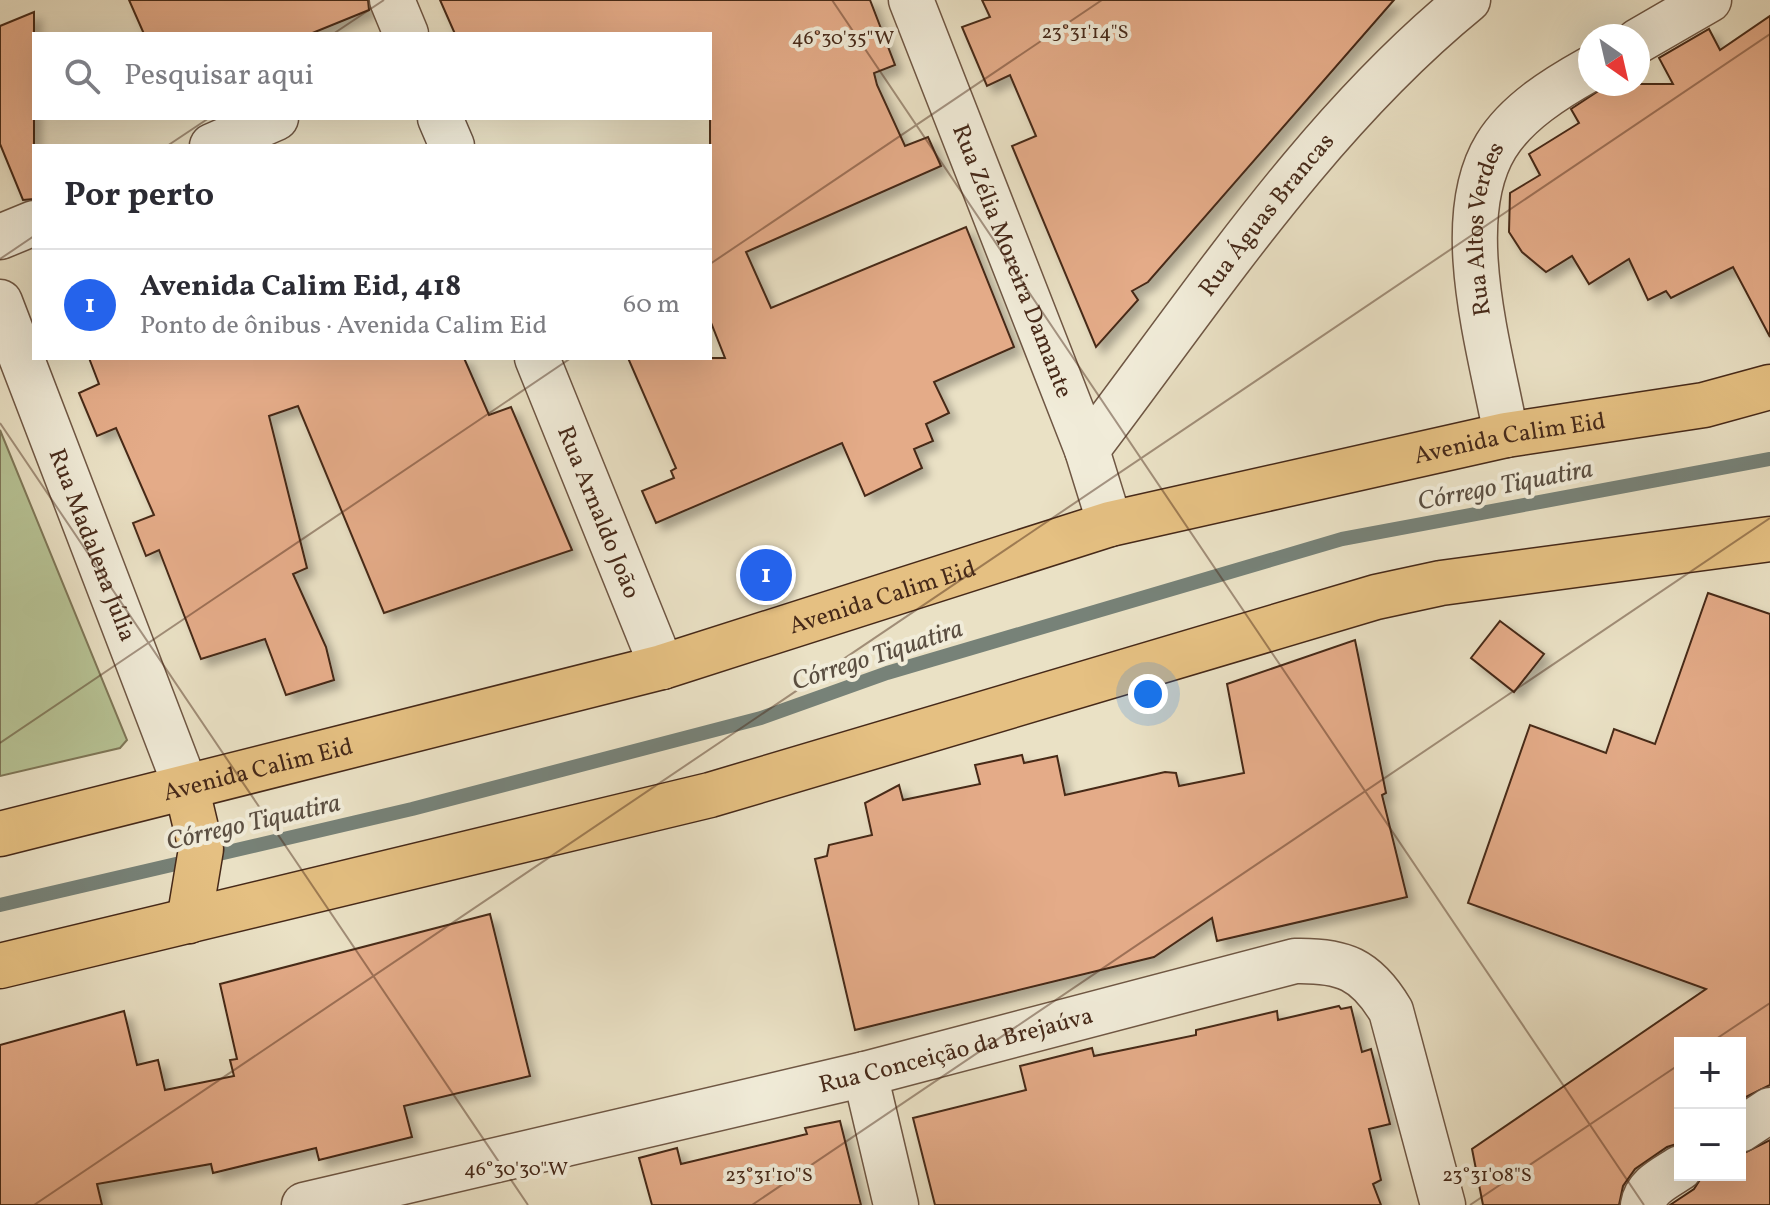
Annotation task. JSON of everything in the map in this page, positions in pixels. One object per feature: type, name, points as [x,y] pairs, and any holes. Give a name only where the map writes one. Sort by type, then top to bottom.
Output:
[{"type":"main road","name":"Avenida Calim Eid","points":[[0,834],[190,804],[662,667],[1110,524],[1506,435],[1704,405],[1770,387]]},
{"type":"main road","points":[[0,966],[710,795],[1376,597],[1441,583],[1770,539]]},
{"type":"main road","points":[[189,921],[201,849],[190,804]]},
{"type":"street","points":[[392,0],[405,32]]},
{"type":"street","name":"Rua Zélia Moreira Damante","points":[[911,0],[1087,450],[1110,524]]},
{"type":"street","name":"Rua Águas Brancas","points":[[1087,450],[1265,215],[1362,98],[1429,32],[1468,0]]},
{"type":"street","points":[[1650,34],[1709,0]]},
{"type":"street","name":"Rua Altos Verdes","points":[[1506,435],[1480,288],[1475,233],[1479,182],[1497,145],[1526,111],[1578,77]]},
{"type":"street","points":[[217,144],[271,120]]},
{"type":"street","points":[[441,120],[451,144]]},
{"type":"street","points":[[0,237],[32,224]]},
{"type":"street","name":"Rua Madalena Júlia","points":[[0,302],[190,804]]},
{"type":"street","name":"Rua Arnaldo João","points":[[538,360],[662,667]]},
{"type":"street","name":"Rua Conceição da Brejaúva","points":[[328,1202],[865,1074],[1295,961],[1326,960],[1354,970],[1376,986],[1391,1011],[1443,1205]]},
{"type":"street","points":[[865,1074],[896,1205]]},
{"type":"street","points":[[1746,1126],[1770,1110]]},
{"type":"street","points":[[1643,1205],[1645,1195],[1654,1185],[1674,1172]]},
{"type":"green space","points":[[0,430],[127,740],[120,748],[0,776]]},
{"type":"building","points":[[129,0],[368,0],[369,10],[315,32],[143,32]]},
{"type":"building","points":[[440,0],[870,0],[895,65],[874,73],[877,85],[905,146],[928,137],[941,166],[746,252],[771,308],[966,227],[1014,347],[934,382],[949,413],[926,424],[933,441],[914,449],[922,468],[865,496],[842,443],[656,523],[642,491],[674,478],[671,471],[676,468],[629,360],[725,358],[712,325],[712,32],[454,32]]},
{"type":"building","points":[[982,0],[1394,0],[1148,282],[1132,291],[1138,300],[1096,347],[1012,146],[1036,136],[1010,75],[987,86],[962,27],[990,17]]},
{"type":"building","points":[[34,12],[32,199],[23,200],[0,144],[0,26]]},
{"type":"building","points":[[1770,16],[1770,337],[1733,267],[1671,298],[1666,291],[1648,300],[1629,259],[1589,284],[1572,256],[1546,272],[1522,252],[1509,232],[1510,193],[1540,175],[1529,154],[1579,123],[1571,109],[1591,96],[1650,96],[1650,84],[1673,84],[1659,58],[1709,29],[1720,50]]},
{"type":"building","points":[[90,360],[465,360],[489,415],[511,407],[572,550],[384,613],[298,406],[269,416],[307,568],[293,574],[326,647],[334,680],[286,695],[265,639],[201,659],[159,550],[146,556],[133,523],[154,515],[116,428],[97,436],[79,393],[99,384]]},
{"type":"building","points":[[1708,593],[1770,614],[1770,1085],[1746,1097],[1746,1037],[1674,1037],[1674,1145],[1635,1169],[1623,1186],[1619,1205],[1483,1205],[1472,1149],[1706,989],[1468,903],[1530,725],[1606,753],[1614,729],[1655,744]]},
{"type":"building","points":[[1500,621],[1544,654],[1514,692],[1471,658]]},
{"type":"building","points":[[1355,640],[1386,793],[1382,795],[1407,897],[1217,941],[1212,918],[1154,957],[855,1030],[815,859],[827,856],[829,845],[872,835],[865,803],[899,785],[903,800],[980,784],[975,765],[1022,755],[1024,763],[1057,756],[1065,795],[1165,772],[1176,773],[1179,786],[1244,773],[1227,684]]},
{"type":"building","points":[[490,914],[530,1076],[404,1106],[412,1137],[319,1160],[316,1148],[213,1173],[211,1164],[97,1184],[102,1205],[0,1205],[0,1045],[124,1011],[137,1065],[158,1060],[165,1090],[234,1076],[230,1060],[237,1059],[220,984]]},
{"type":"building","points":[[1339,1006],[1341,1009],[1351,1007],[1362,1052],[1371,1049],[1390,1124],[1369,1129],[1381,1180],[1373,1184],[1381,1205],[935,1205],[913,1118],[1026,1090],[1020,1066],[1092,1048],[1094,1056],[1196,1035],[1196,1030],[1277,1011],[1278,1020]]},
{"type":"building","points":[[840,1121],[861,1205],[652,1205],[639,1158],[677,1148],[681,1164],[807,1134],[805,1128]]},
{"type":"building","points":[[1770,1140],[1770,1205],[1670,1205],[1694,1189],[1699,1181],[1746,1181],[1746,1152]]},
{"type":"waterway","name":"Córrego Tiquatira","points":[[0,905],[412,809],[761,718],[887,673],[1342,539],[1770,459]]},
{"type":"place","name":"Avenida Calim Eid, 418","points":[[766,575]]}]
